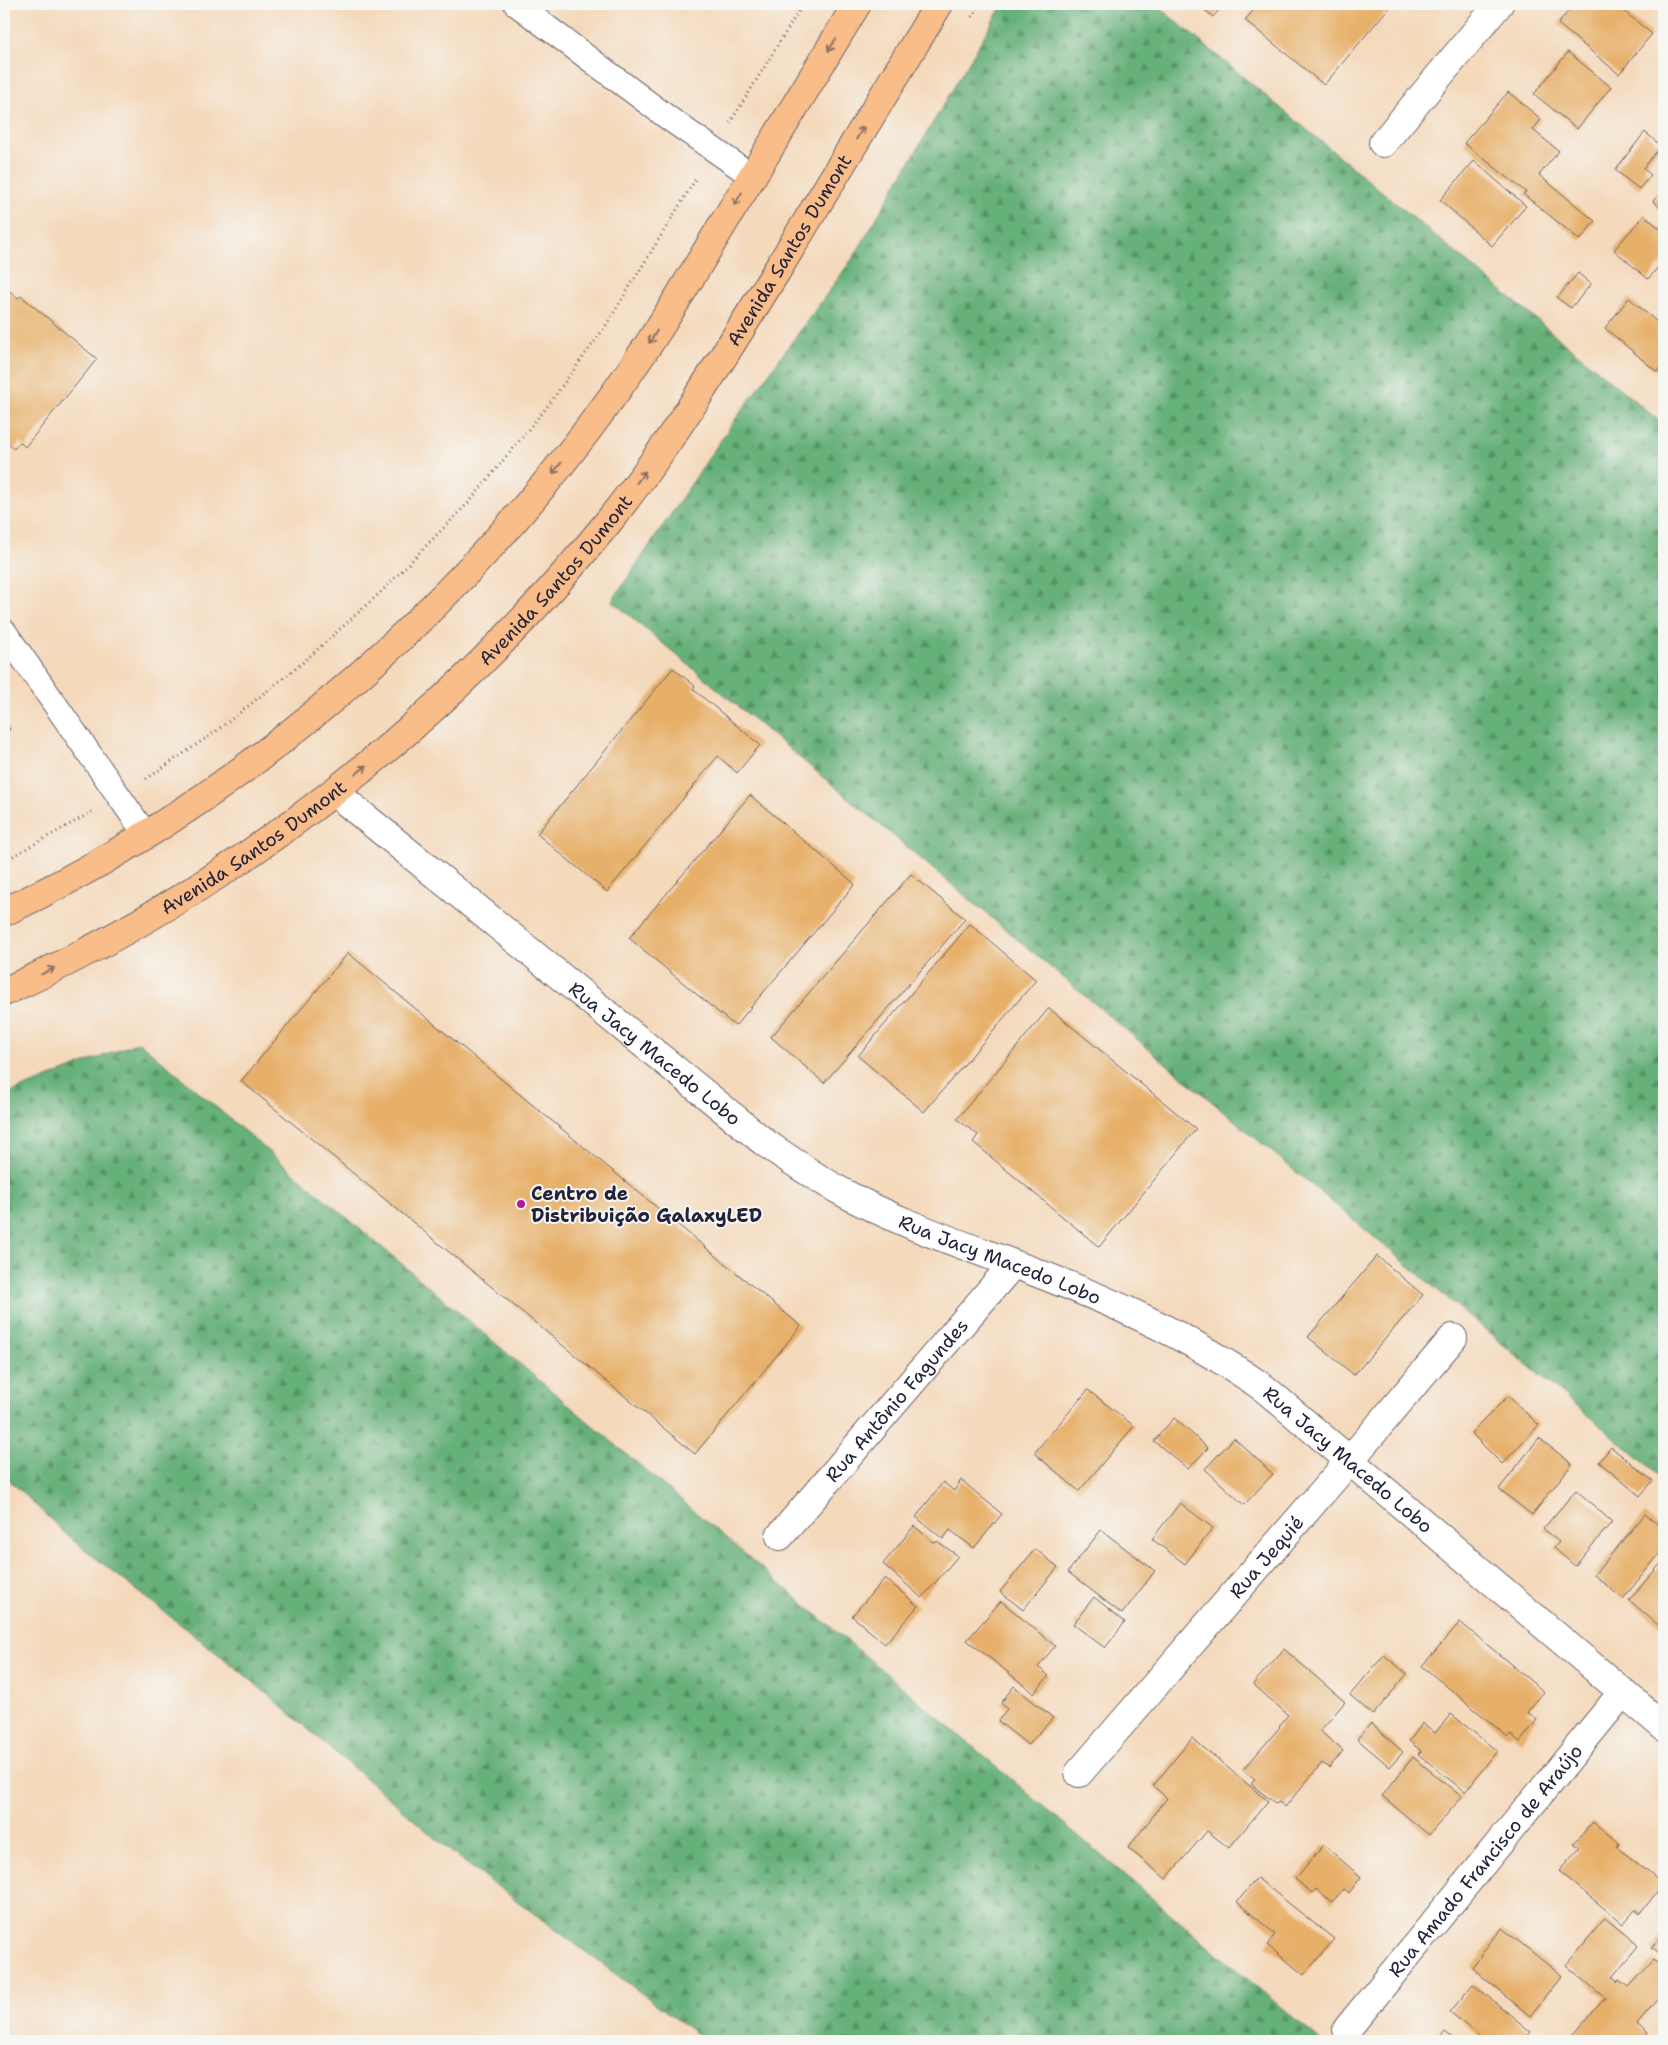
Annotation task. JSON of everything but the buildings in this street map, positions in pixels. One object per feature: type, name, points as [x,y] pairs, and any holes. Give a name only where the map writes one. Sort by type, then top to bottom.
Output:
[{"type":"main road","points":[[4,912],[44,893],[146,835],[243,770],[330,700],[412,627],[504,533],[583,436],[643,352],[857,4]]},
{"type":"main road","name":"Avenida Santos Dumont","points":[[4,992],[44,974],[138,925],[239,861],[334,792],[384,751],[468,675],[546,596],[611,519],[677,427],[745,322],[939,4]]},
{"type":"street","points":[[1383,142],[1499,4]]},
{"type":"street","name":"Rua Jacy Macedo Lobo","points":[[334,792],[764,1142],[803,1169],[852,1198],[936,1236],[1091,1295],[1155,1324],[1230,1364],[1265,1389],[1350,1460],[1664,1727]]},
{"type":"street","name":"Rua Antônio Fagundes","points":[[780,1536],[1013,1264]]},
{"type":"street","name":"Rua Jequié","points":[[1079,1774],[1350,1460],[1452,1338]]},
{"type":"street","name":"Rua Amado Francisco de Araújo","points":[[1347,2029],[1623,1692]]},
{"type":"lane","points":[[516,4],[671,120],[752,176]]},
{"type":"lane","points":[[4,631],[146,835]]},
{"type":"path","points":[[4,861],[120,797],[215,732],[300,664],[380,593],[469,502],[546,408],[605,326],[803,4]]},
{"type":"green space","points":[[1003,4],[1155,4],[1664,425],[1664,1479],[612,601],[727,431],[853,258]]},
{"type":"green space","points":[[139,1042],[1321,2041],[706,2041],[455,1855],[246,1676],[69,1537],[4,1475],[4,1095]]},
{"type":"place","name":"Centro de Distribuição GalaxyLED","points":[[521,1204]]}]
